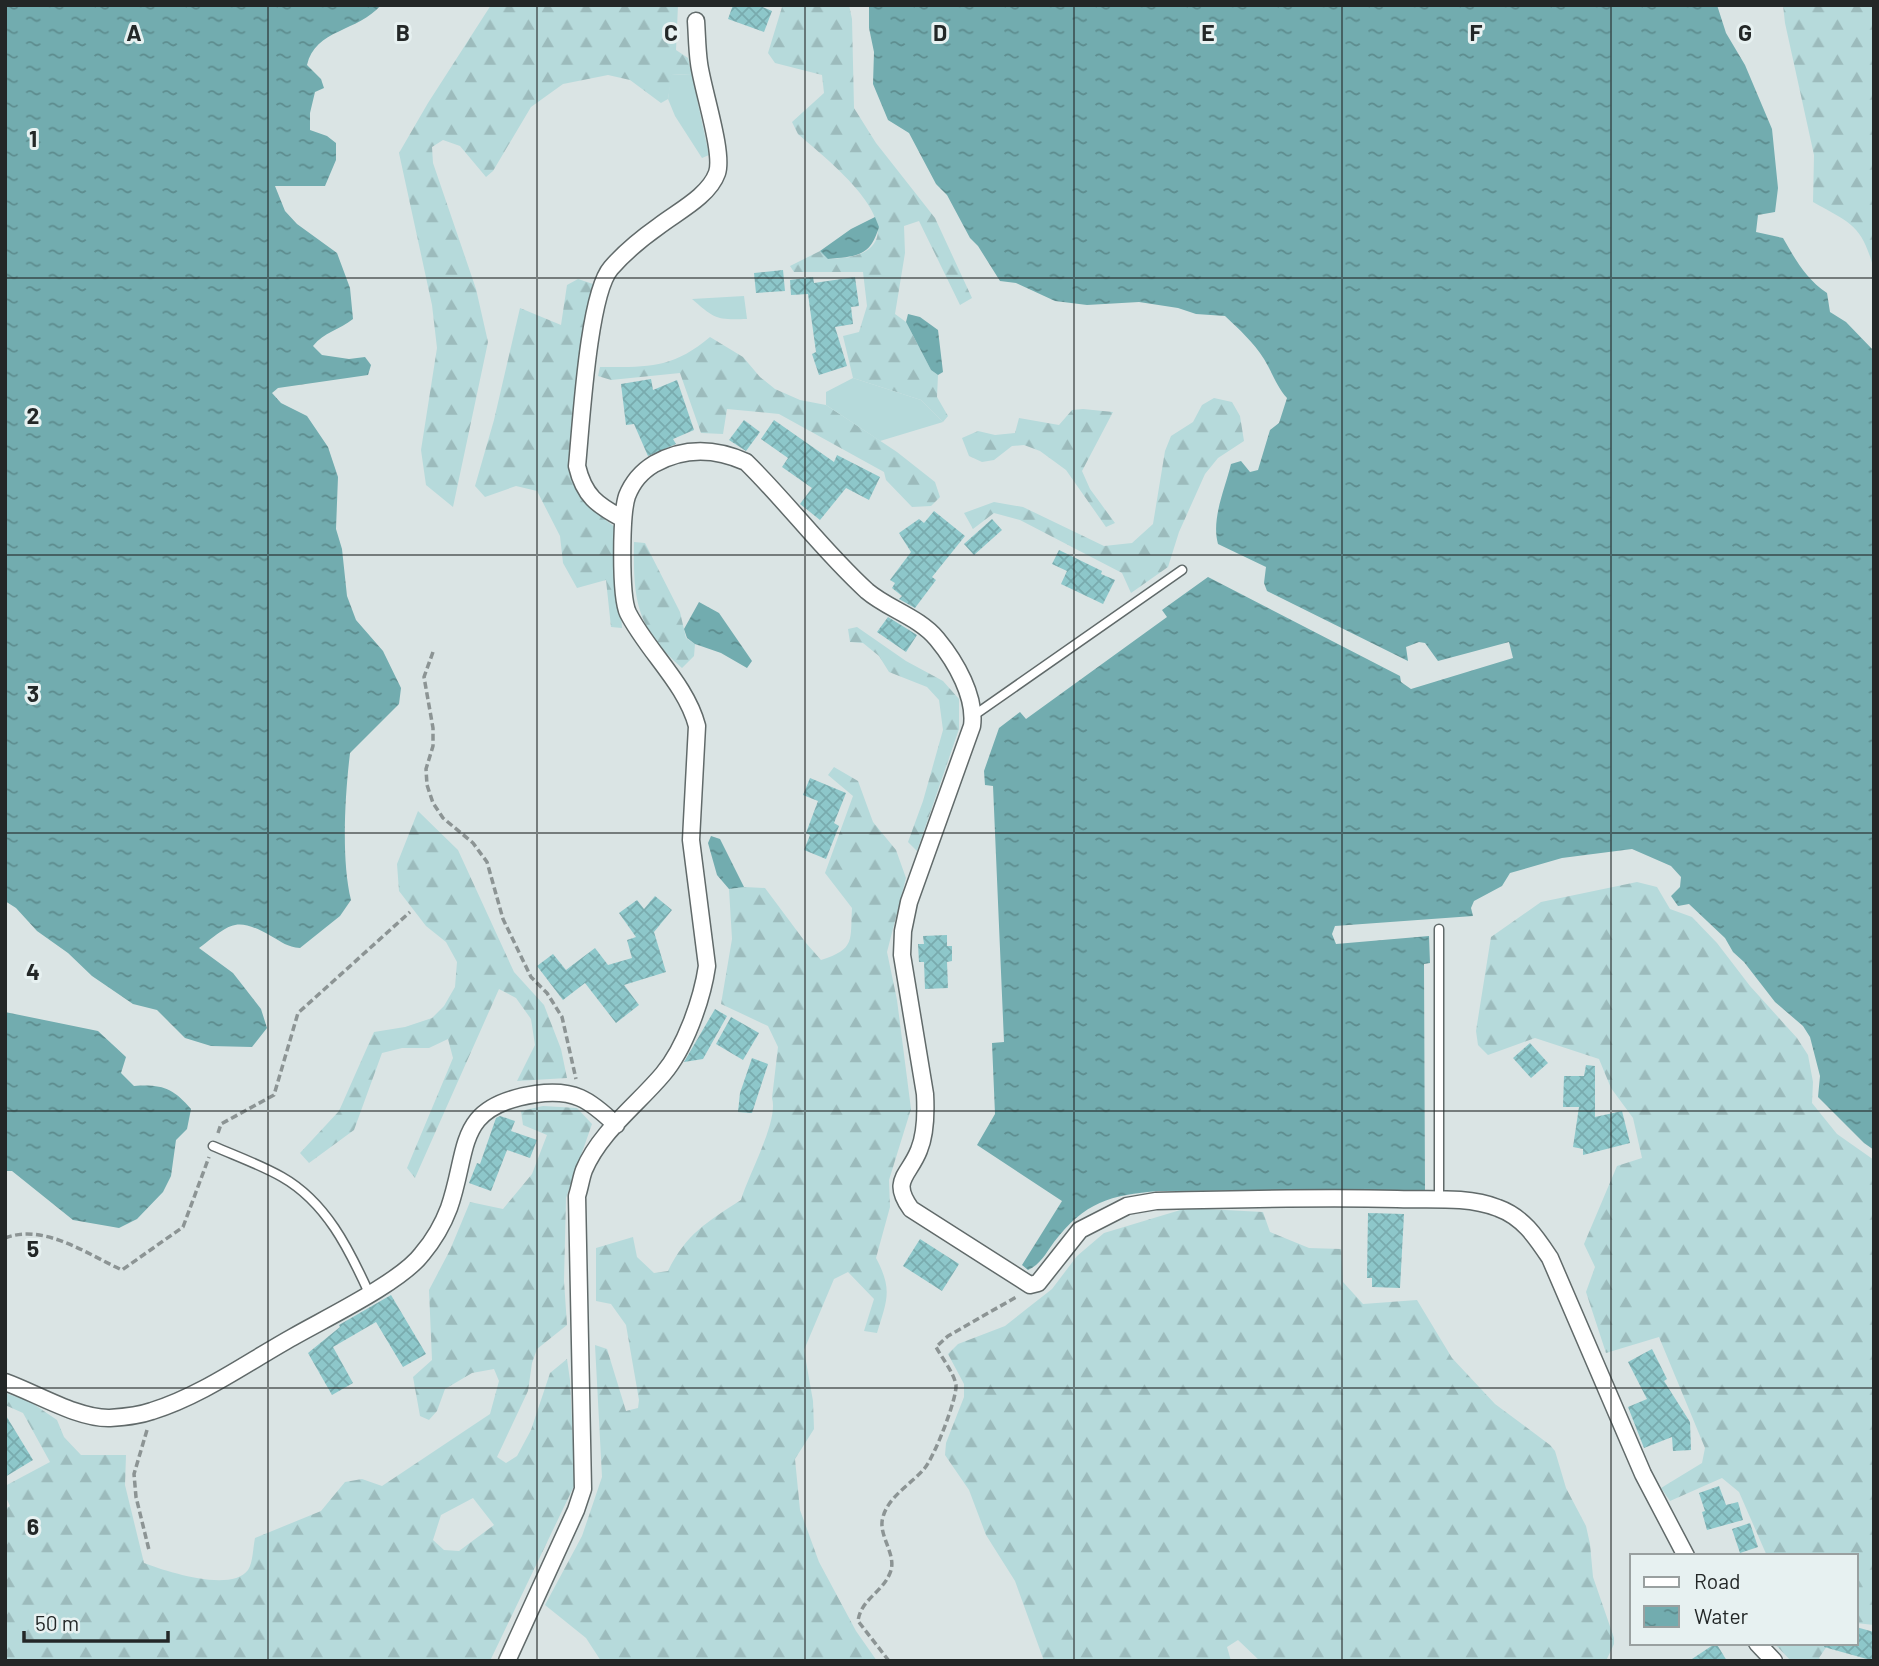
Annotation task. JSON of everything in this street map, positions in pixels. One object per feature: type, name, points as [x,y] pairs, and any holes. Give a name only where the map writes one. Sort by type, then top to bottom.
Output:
[{"type":"street","points":[[623,519],[589,496],[581,485],[577,466],[589,348],[603,279],[610,268],[656,228],[689,204],[716,175],[716,147],[699,64],[696,21]]},
{"type":"street","points":[[507,1661],[583,1489],[577,1196],[584,1169],[616,1125],[664,1073],[680,1048],[704,986],[707,966],[691,840],[697,726],[694,712],[636,627],[626,609],[624,588],[623,519],[626,498],[634,482],[645,470],[677,453],[726,453],[746,462],[866,590],[922,625],[937,639],[965,684],[973,716],[972,726],[909,902],[903,932],[902,955],[926,1110],[920,1149],[902,1180],[900,1190],[911,1209],[1030,1284],[1038,1283],[1080,1230],[1127,1206],[1156,1200],[1439,1200],[1481,1203],[1499,1208],[1517,1217],[1534,1233],[1550,1258],[1643,1474],[1685,1554]]},
{"type":"street","points":[[5,1382],[79,1413],[106,1418],[129,1417],[154,1411],[209,1386],[369,1293],[403,1272],[421,1256],[448,1209],[465,1142],[475,1121],[491,1107],[526,1096],[564,1093],[580,1096],[596,1105],[616,1125]]},
{"type":"street","points":[[1759,1645],[1774,1661]]},
{"type":"lane","points":[[973,716],[1182,569]]},
{"type":"lane","points":[[1438,929],[1439,1200]]},
{"type":"lane","points":[[213,1146],[285,1178],[306,1195],[325,1213],[336,1229],[369,1293]]},
{"type":"path","points":[[433,652],[425,677],[433,728],[433,746],[426,769],[426,785],[443,818],[473,844],[486,862],[503,919],[525,966],[562,1017],[580,1096]]},
{"type":"path","points":[[5,1238],[47,1235],[121,1270],[183,1227],[221,1124],[274,1095],[298,1013],[410,912]]},
{"type":"path","points":[[890,1661],[859,1621],[860,1609],[885,1583],[891,1571],[892,1562],[881,1519],[887,1505],[926,1466],[955,1402],[956,1383],[936,1347],[948,1336],[1013,1300],[1030,1284]]},
{"type":"path","points":[[149,1550],[136,1497],[134,1474],[141,1445],[154,1411]]},
{"type":"green space","points":[[491,5],[678,5],[676,50],[688,58],[692,75],[672,74],[668,99],[661,103],[630,80],[608,75],[563,84],[531,107],[493,171],[486,177],[460,146],[443,140],[432,147],[433,163],[476,289],[488,342],[453,507],[426,485],[421,450],[437,348],[432,305],[399,153]]},
{"type":"green space","points":[[780,5],[849,5],[852,19],[854,108],[876,143],[935,218],[972,298],[960,305],[919,221],[904,226],[905,253],[895,314],[906,322],[931,370],[938,375],[937,397],[948,416],[943,422],[921,400],[853,378],[843,336],[859,332],[867,306],[863,272],[794,272],[790,266],[820,251],[829,259],[862,253],[877,238],[877,223],[869,206],[856,189],[798,134],[792,122],[824,93],[822,75],[775,63],[768,53],[782,7]]},
{"type":"green space","points":[[1783,5],[1874,5],[1874,270],[1865,243],[1854,227],[1813,202],[1814,155]]},
{"type":"green space","points":[[671,74],[692,75],[709,155],[702,158],[675,116],[668,99]]},
{"type":"green space","points":[[578,279],[593,284],[569,456],[570,469],[576,489],[582,498],[615,527],[622,628],[611,627],[606,580],[577,588],[563,563],[560,536],[537,491],[516,486],[485,497],[475,486],[494,420],[520,308],[561,325],[567,285]]},
{"type":"green space","points":[[744,296],[747,319],[716,317],[692,299]]},
{"type":"green space","points":[[710,337],[743,357],[760,377],[775,389],[800,400],[826,405],[897,452],[935,482],[940,497],[931,506],[912,507],[886,480],[884,472],[779,414],[727,409],[723,434],[701,433],[680,373],[611,380],[598,376],[600,367],[646,366],[671,361]]},
{"type":"green space","points":[[853,378],[921,400],[943,422],[880,441],[826,405],[826,392]]},
{"type":"green space","points":[[1214,398],[1232,402],[1240,416],[1244,441],[1218,458],[1205,474],[1179,532],[1168,567],[1131,593],[1122,573],[1020,520],[994,513],[973,529],[964,513],[994,502],[1023,507],[1104,546],[1132,543],[1153,524],[1165,451],[1171,436],[1193,422],[1202,405]]},
{"type":"green space","points":[[1072,410],[1113,412],[1082,471],[1090,489],[1115,523],[1106,527],[1066,470],[1040,451],[1024,445],[1012,446],[994,460],[982,462],[969,456],[962,438],[978,431],[995,435],[1015,433],[1019,418],[1059,425]]},
{"type":"green space","points":[[634,542],[645,543],[680,612],[686,638],[695,644],[694,656],[682,668],[655,640],[640,612],[635,581]]},
{"type":"green space","points":[[857,627],[906,661],[943,681],[959,699],[959,729],[917,851],[908,842],[943,730],[939,700],[927,687],[889,672],[879,656],[863,643],[850,642],[848,629]]},
{"type":"green space","points":[[834,767],[858,781],[873,822],[896,850],[906,878],[887,952],[897,1000],[911,1109],[889,1180],[890,1207],[876,1258],[885,1279],[887,1295],[877,1333],[864,1331],[874,1299],[848,1272],[834,1279],[804,1350],[813,1401],[814,1429],[795,1459],[800,1510],[819,1562],[856,1631],[877,1661],[601,1661],[586,1638],[545,1605],[582,1536],[602,1477],[595,1345],[607,1349],[626,1411],[638,1408],[639,1400],[626,1325],[611,1304],[596,1301],[596,1248],[633,1237],[637,1257],[654,1273],[668,1271],[690,1238],[741,1200],[771,1120],[778,1047],[768,1026],[721,1004],[732,939],[729,889],[765,888],[821,960],[846,947],[851,936],[852,908],[825,873],[853,796],[828,775]]},
{"type":"green space","points":[[418,811],[458,850],[514,972],[544,1005],[561,1049],[567,1078],[517,1081],[535,1045],[531,1019],[516,998],[499,989],[415,1178],[407,1168],[453,1058],[448,1039],[429,1048],[402,1048],[382,1053],[354,1130],[309,1163],[300,1153],[339,1111],[374,1032],[405,1027],[432,1018],[444,1006],[455,987],[457,962],[446,942],[426,926],[399,891],[397,864]]},
{"type":"green space","points":[[1637,882],[1657,887],[1670,909],[1692,917],[1717,943],[1750,986],[1797,1038],[1808,1055],[1813,1082],[1812,1103],[1837,1134],[1874,1160],[1874,1625],[1858,1623],[1858,1554],[1766,1554],[1739,1492],[1722,1478],[1670,1501],[1661,1488],[1702,1463],[1705,1448],[1659,1337],[1606,1353],[1586,1292],[1595,1267],[1584,1244],[1617,1166],[1642,1158],[1633,1118],[1611,1088],[1599,1059],[1535,1038],[1488,1055],[1478,1045],[1476,1031],[1491,937],[1541,902]]},
{"type":"green space","points":[[543,1106],[577,1108],[592,1124],[566,1198],[564,1281],[567,1325],[537,1349],[528,1391],[497,1457],[506,1463],[517,1456],[531,1430],[550,1373],[567,1359],[575,1484],[490,1661],[5,1661],[5,1509],[10,1506],[5,1495],[5,1486],[50,1462],[23,1413],[5,1405],[5,1393],[29,1401],[57,1420],[64,1437],[81,1455],[126,1455],[125,1485],[144,1563],[182,1575],[213,1580],[240,1577],[250,1567],[255,1538],[321,1511],[345,1482],[362,1479],[382,1486],[490,1414],[499,1381],[494,1369],[472,1373],[445,1389],[437,1411],[429,1420],[420,1416],[413,1377],[432,1360],[429,1290],[450,1250],[470,1202],[503,1209],[532,1174],[547,1135],[523,1125],[521,1111]],"holes":[[[473,1498],[494,1525],[459,1551],[444,1550],[433,1540],[441,1515]]]},
{"type":"green space","points":[[1187,1208],[1263,1212],[1270,1232],[1309,1248],[1341,1249],[1343,1282],[1363,1304],[1417,1300],[1452,1358],[1495,1404],[1555,1451],[1566,1488],[1586,1526],[1593,1577],[1614,1638],[1606,1661],[1260,1661],[1238,1640],[1227,1647],[1231,1661],[1044,1661],[1015,1581],[986,1535],[969,1490],[945,1455],[946,1443],[964,1397],[964,1384],[948,1354],[958,1344],[1005,1326],[1052,1289],[1077,1256],[1104,1233]]},
{"type":"green space","points":[[1776,1645],[1828,1645],[1819,1658],[1822,1661],[1791,1661]]},
{"type":"water","points":[[5,5],[381,5],[361,21],[319,44],[307,65],[321,79],[324,88],[315,92],[310,113],[310,130],[327,136],[336,143],[336,160],[325,186],[275,186],[285,211],[297,224],[337,253],[350,288],[353,319],[322,337],[313,346],[322,355],[349,359],[365,357],[371,365],[368,375],[278,388],[272,393],[281,403],[307,416],[328,447],[338,477],[336,529],[342,549],[347,596],[356,620],[383,651],[401,688],[399,704],[350,753],[345,807],[345,847],[351,900],[340,916],[300,948],[259,930],[240,925],[226,929],[199,948],[233,973],[261,1009],[267,1028],[252,1047],[211,1046],[185,1038],[157,1010],[133,1004],[92,976],[5,901]]},
{"type":"water","points":[[869,5],[1717,5],[1726,33],[1745,65],[1772,129],[1778,188],[1775,212],[1758,215],[1756,232],[1783,238],[1807,275],[1827,293],[1830,312],[1846,322],[1874,351],[1874,1150],[1818,1097],[1820,1076],[1810,1037],[1803,1026],[1775,1002],[1733,952],[1725,938],[1689,904],[1678,906],[1671,896],[1680,887],[1681,877],[1671,866],[1632,849],[1562,858],[1510,873],[1502,886],[1474,901],[1471,908],[1473,916],[1335,926],[1332,934],[1336,944],[1429,936],[1430,963],[1424,964],[1425,1190],[1159,1191],[1126,1195],[1088,1209],[1065,1228],[1036,1265],[1028,1270],[1022,1265],[1062,1201],[977,1145],[995,1114],[992,1043],[1004,1042],[993,786],[985,785],[984,771],[999,728],[1020,712],[1026,719],[1167,617],[1162,610],[1208,577],[1400,676],[1401,682],[1411,689],[1513,658],[1509,642],[1438,661],[1425,643],[1419,642],[1406,647],[1408,661],[1267,591],[1264,583],[1266,567],[1218,544],[1217,514],[1231,464],[1241,461],[1250,472],[1258,470],[1270,430],[1279,423],[1287,398],[1264,359],[1225,316],[1196,314],[1178,308],[1139,302],[1087,305],[1055,301],[1016,283],[1000,281],[970,238],[947,195],[936,184],[909,133],[888,120],[873,84],[874,52],[869,28]]},
{"type":"water","points":[[875,217],[879,227],[867,250],[847,257],[828,259],[820,251],[851,229]]},
{"type":"water","points":[[908,314],[920,317],[938,330],[943,372],[938,375],[931,370],[906,322]]},
{"type":"water","points":[[699,602],[719,613],[752,661],[747,668],[687,638],[684,629]]},
{"type":"water","points":[[711,836],[720,839],[744,887],[729,889],[717,875],[708,843]]},
{"type":"water","points":[[5,1012],[98,1031],[126,1057],[121,1073],[134,1086],[166,1089],[191,1109],[187,1129],[176,1140],[171,1176],[163,1192],[137,1219],[119,1228],[73,1220],[12,1171],[5,1171]]},
{"type":"building","points":[[733,5],[758,5],[772,11],[764,32],[728,19]]},
{"type":"building","points":[[783,270],[785,291],[756,293],[754,273]]},
{"type":"building","points":[[813,277],[814,283],[855,277],[859,306],[851,307],[853,324],[835,327],[847,366],[819,375],[812,354],[816,352],[808,294],[791,295],[790,280]]},
{"type":"building","points":[[651,379],[653,390],[677,380],[694,430],[673,439],[676,444],[648,456],[634,424],[626,425],[621,384]]},
{"type":"building","points":[[744,420],[760,432],[746,451],[729,440]]},
{"type":"building","points":[[774,420],[834,462],[837,455],[880,477],[869,500],[846,488],[820,520],[800,504],[812,488],[782,467],[788,458],[761,439]]},
{"type":"building","points":[[934,511],[965,536],[932,577],[936,580],[915,608],[899,599],[902,596],[892,588],[895,583],[890,580],[911,552],[899,533],[919,519],[924,523]]},
{"type":"building","points":[[992,519],[1002,530],[974,555],[964,544]]},
{"type":"building","points":[[1059,550],[1115,580],[1103,604],[1061,584],[1067,571],[1052,564]]},
{"type":"building","points":[[888,617],[917,635],[906,652],[877,632]]},
{"type":"building","points":[[810,778],[846,793],[834,823],[839,826],[826,859],[804,850],[810,835],[806,833],[818,801],[803,795]]},
{"type":"building","points":[[655,896],[672,910],[654,932],[666,972],[624,985],[639,1005],[616,1023],[585,983],[563,1000],[537,966],[553,954],[566,970],[595,948],[608,965],[632,958],[627,940],[636,937],[619,913],[637,900],[644,909]]},
{"type":"building","points":[[947,935],[947,946],[952,946],[952,961],[947,962],[948,988],[925,989],[924,962],[919,962],[918,944],[924,944],[923,936]]},
{"type":"building","points":[[715,1009],[727,1016],[703,1059],[684,1062]]},
{"type":"building","points":[[731,1017],[759,1033],[743,1060],[716,1044]]},
{"type":"building","points":[[1530,1043],[1548,1063],[1531,1078],[1513,1058]]},
{"type":"building","points":[[752,1058],[768,1064],[752,1113],[738,1112],[740,1093]]},
{"type":"building","points":[[1586,1065],[1595,1066],[1595,1117],[1622,1111],[1630,1143],[1583,1155],[1583,1149],[1573,1147],[1579,1107],[1563,1107],[1564,1076],[1584,1076]]},
{"type":"building","points":[[500,1116],[515,1121],[511,1131],[537,1140],[530,1158],[507,1150],[491,1191],[469,1183],[477,1163],[480,1164],[496,1118]]},
{"type":"building","points":[[1368,1213],[1404,1214],[1400,1288],[1372,1287],[1372,1278],[1367,1278]]},
{"type":"building","points":[[920,1239],[959,1264],[942,1291],[903,1266]]},
{"type":"building","points":[[391,1295],[426,1354],[403,1367],[376,1322],[333,1347],[353,1383],[332,1395],[308,1353],[340,1327],[339,1325]]},
{"type":"building","points":[[1652,1349],[1667,1379],[1664,1381],[1690,1422],[1691,1450],[1673,1451],[1672,1437],[1644,1448],[1628,1407],[1647,1399],[1628,1362]]},
{"type":"building","points":[[5,1414],[33,1460],[5,1477]]},
{"type":"building","points":[[1719,1486],[1726,1505],[1738,1502],[1743,1520],[1707,1530],[1699,1493]]},
{"type":"building","points":[[1750,1523],[1758,1547],[1740,1553],[1732,1529]]},
{"type":"building","points":[[1858,1628],[1874,1632],[1874,1661],[1824,1647],[1858,1645]]},
{"type":"building","points":[[1717,1645],[1727,1661],[1689,1661]]}]
